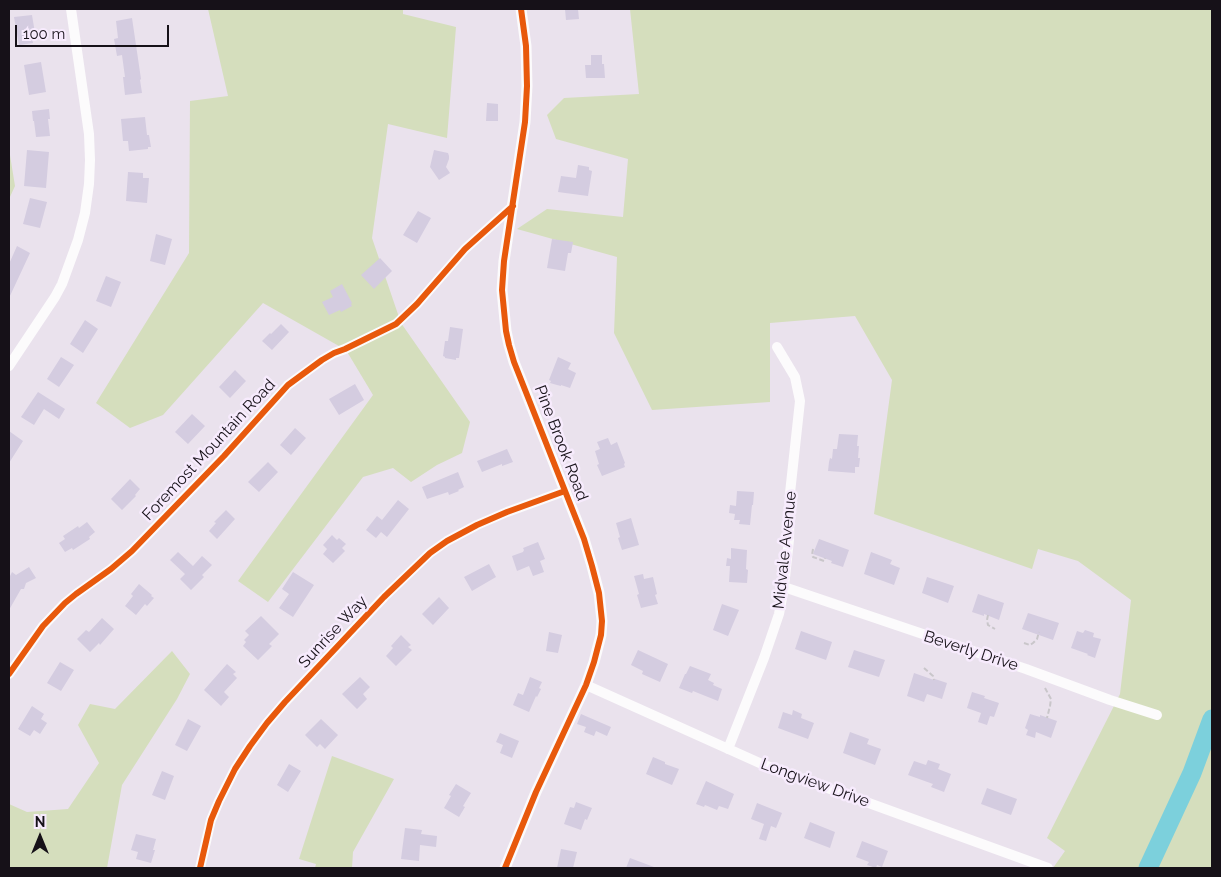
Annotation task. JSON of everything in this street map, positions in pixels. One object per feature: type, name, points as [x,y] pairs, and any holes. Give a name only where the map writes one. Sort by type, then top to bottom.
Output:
[{"type":"street","points":[[9,366],[12,354],[55,297],[62,284],[78,240],[85,213],[90,176],[89,134],[71,9]]},
{"type":"street","name":"Pine Brook Road","points":[[505,868],[536,792],[586,685],[601,635],[602,621],[601,607],[592,566],[584,539],[514,362],[503,310],[504,261],[525,122],[527,86],[526,46],[521,9]]},
{"type":"street","name":"Foremost Mountain Road","points":[[9,674],[43,626],[65,603],[132,551],[224,456],[288,385],[322,360],[396,324],[417,304],[465,250],[513,206]]},
{"type":"street","name":"Midvale Avenue","points":[[728,749],[764,658],[779,614],[784,588],[790,493],[800,401],[795,377],[777,347]]},
{"type":"street","name":"Sunrise Way","points":[[200,868],[211,820],[219,800],[235,769],[250,746],[273,716],[409,571],[430,552],[476,526],[507,512],[565,491]]},
{"type":"street","name":"Beverly Drive","points":[[784,588],[1157,715]]},
{"type":"street","name":"Longview Drive","points":[[586,685],[768,767],[1048,868]]},
{"type":"path","points":[[814,549],[813,557],[824,561],[825,558]]},
{"type":"path","points":[[988,615],[987,623],[995,629]]},
{"type":"path","points":[[1024,643],[1033,644],[1039,632]]},
{"type":"path","points":[[924,668],[934,680]]},
{"type":"path","points":[[1042,685],[1046,688],[1051,698],[1047,718]]},
{"type":"green space","points":[[208,9],[403,9],[403,14],[456,27],[447,138],[388,124],[372,238],[401,323],[470,422],[462,453],[437,465],[411,482],[393,468],[363,477],[268,602],[238,581],[373,395],[346,350],[263,303],[163,415],[130,428],[96,403],[189,253],[190,101],[228,96]]},
{"type":"green space","points":[[630,9],[1212,9],[1212,868],[1053,868],[1065,851],[1047,838],[1120,694],[1131,600],[1078,561],[1038,549],[1032,569],[874,514],[892,380],[855,316],[770,323],[770,402],[652,410],[614,333],[617,257],[517,229],[547,209],[623,217],[628,159],[556,139],[547,115],[564,98],[639,94]]},
{"type":"green space","points":[[9,149],[15,186],[9,199]]},
{"type":"green space","points":[[172,651],[190,674],[177,699],[122,785],[107,868],[9,868],[9,804],[27,812],[68,809],[99,763],[78,725],[90,704],[115,709]]},
{"type":"green space","points":[[332,756],[394,779],[353,852],[352,868],[315,868],[316,864],[299,859]]},
{"type":"building","points":[[565,9],[578,9],[579,19],[566,20]]},
{"type":"building","points":[[32,15],[35,33],[31,33],[33,43],[19,45],[14,17]]},
{"type":"building","points":[[132,18],[142,93],[125,95],[122,55],[117,56],[114,39],[118,38],[116,21]]},
{"type":"building","points":[[591,55],[602,55],[605,78],[586,78],[585,65],[591,65]]},
{"type":"building","points":[[41,62],[46,92],[29,95],[24,65]]},
{"type":"building","points":[[487,103],[498,104],[498,121],[486,121]]},
{"type":"building","points":[[49,109],[50,136],[36,137],[32,111]]},
{"type":"building","points":[[145,117],[147,135],[149,135],[151,147],[129,151],[128,141],[123,141],[121,119]]},
{"type":"building","points":[[27,150],[49,152],[46,188],[24,186]]},
{"type":"building","points":[[434,150],[448,153],[449,156],[446,167],[450,173],[439,180],[430,167]]},
{"type":"building","points":[[578,165],[589,167],[589,170],[592,171],[588,196],[558,192],[561,176],[576,178]]},
{"type":"building","points":[[128,172],[143,173],[143,178],[149,178],[147,203],[126,201]]},
{"type":"building","points":[[30,198],[47,202],[40,228],[23,224]]},
{"type":"building","points":[[418,211],[431,218],[417,243],[403,235]]},
{"type":"building","points":[[156,234],[172,239],[165,265],[150,261]]},
{"type":"building","points":[[552,239],[573,242],[571,253],[568,253],[565,271],[547,268]]},
{"type":"building","points":[[17,246],[30,253],[9,298],[9,264]]},
{"type":"building","points":[[380,258],[392,271],[374,289],[361,275]]},
{"type":"building","points":[[106,276],[121,282],[111,307],[96,301]]},
{"type":"building","points":[[342,284],[352,306],[341,312],[340,310],[329,315],[322,302],[333,297],[330,291]]},
{"type":"building","points":[[85,320],[98,329],[83,353],[70,344]]},
{"type":"building","points":[[281,324],[289,332],[272,350],[262,341]]},
{"type":"building","points":[[450,327],[463,329],[459,358],[456,358],[456,360],[443,356],[445,341],[448,341]]},
{"type":"building","points":[[61,357],[74,365],[59,387],[47,379]]},
{"type":"building","points":[[558,357],[571,363],[568,369],[576,373],[570,388],[550,383],[551,381],[549,380]]},
{"type":"building","points":[[235,370],[246,381],[230,398],[219,387]]},
{"type":"building","points":[[355,384],[364,400],[339,415],[329,399]]},
{"type":"building","points":[[38,392],[65,409],[59,419],[44,409],[34,425],[21,417]]},
{"type":"building","points":[[192,414],[205,426],[188,444],[175,432]]},
{"type":"building","points":[[295,428],[306,438],[291,455],[280,445]]},
{"type":"building","points":[[9,431],[23,441],[9,463]]},
{"type":"building","points":[[839,434],[858,435],[858,458],[860,458],[859,467],[855,467],[855,473],[828,471],[833,449],[837,449]]},
{"type":"building","points":[[608,438],[611,445],[617,442],[625,467],[602,476],[597,465],[599,464],[595,451],[600,449],[597,442]]},
{"type":"building","points":[[507,449],[513,462],[482,472],[477,461]]},
{"type":"building","points":[[268,462],[278,472],[259,492],[248,482]]},
{"type":"building","points":[[458,472],[464,487],[449,495],[448,492],[427,499],[422,487]]},
{"type":"building","points":[[130,479],[140,489],[136,496],[122,510],[111,499]]},
{"type":"building","points":[[737,491],[754,492],[750,525],[739,524],[740,520],[734,520],[735,514],[729,513],[730,505],[736,506]]},
{"type":"building","points":[[398,500],[409,509],[387,537],[381,532],[376,538],[366,530],[377,516],[382,520]]},
{"type":"building","points":[[226,510],[235,519],[217,539],[209,531],[216,523],[214,522]]},
{"type":"building","points":[[631,518],[639,545],[622,550],[616,523]]},
{"type":"building","points":[[87,522],[95,532],[89,537],[90,539],[73,550],[72,548],[65,552],[59,543],[65,539],[63,536]]},
{"type":"building","points":[[332,535],[337,540],[339,538],[346,544],[342,548],[345,551],[333,563],[323,554],[327,549],[323,545]]},
{"type":"building","points":[[819,539],[849,550],[843,567],[813,554]]},
{"type":"building","points":[[538,542],[545,559],[540,561],[544,572],[533,576],[529,566],[517,571],[512,556],[523,552],[523,548]]},
{"type":"building","points":[[731,548],[747,550],[747,583],[729,582],[730,566],[726,566],[727,558],[731,559]]},
{"type":"building","points":[[178,552],[193,566],[202,556],[212,565],[202,575],[204,577],[191,590],[180,579],[185,574],[170,560]]},
{"type":"building","points":[[871,552],[892,560],[890,564],[900,568],[894,585],[864,574]]},
{"type":"building","points":[[489,564],[496,577],[472,591],[464,577]]},
{"type":"building","points":[[29,567],[36,578],[26,583],[24,589],[21,589],[9,610],[9,578],[12,572],[16,575]]},
{"type":"building","points":[[293,572],[314,585],[293,617],[279,608],[289,594],[282,589]]},
{"type":"building","points":[[643,574],[644,579],[653,577],[658,604],[641,608],[634,576]]},
{"type":"building","points":[[927,577],[954,586],[948,603],[922,593]]},
{"type":"building","points":[[139,584],[154,598],[147,606],[145,604],[136,615],[125,606]]},
{"type":"building","points":[[978,594],[1004,603],[999,620],[972,612]]},
{"type":"building","points":[[439,597],[449,608],[433,625],[422,614]]},
{"type":"building","points":[[722,604],[739,610],[728,636],[713,630]]},
{"type":"building","points":[[1028,613],[1059,623],[1053,640],[1022,629]]},
{"type":"building","points":[[261,616],[279,634],[269,644],[272,646],[258,660],[243,646],[246,642],[244,640],[249,635],[245,631]]},
{"type":"building","points":[[102,618],[114,629],[100,645],[99,643],[90,652],[77,639],[86,630],[89,632]]},
{"type":"building","points":[[1085,630],[1094,633],[1093,637],[1101,639],[1095,658],[1071,648],[1077,631],[1083,633]]},
{"type":"building","points":[[801,631],[832,642],[826,660],[795,649]]},
{"type":"building","points":[[549,632],[562,635],[558,653],[546,651]]},
{"type":"building","points":[[401,635],[411,645],[408,647],[412,650],[396,666],[386,656],[393,648],[391,646]]},
{"type":"building","points":[[638,650],[668,664],[660,682],[642,674],[643,671],[631,665]]},
{"type":"building","points":[[854,650],[885,660],[879,677],[848,667]]},
{"type":"building","points":[[60,662],[74,670],[61,691],[47,683]]},
{"type":"building","points":[[227,664],[236,672],[233,674],[237,678],[224,692],[229,697],[221,706],[204,690]]},
{"type":"building","points":[[690,666],[711,674],[708,680],[714,683],[713,685],[722,689],[718,701],[693,691],[692,693],[679,688]]},
{"type":"building","points":[[914,673],[947,683],[942,699],[927,694],[924,702],[907,696]]},
{"type":"building","points":[[360,677],[370,687],[363,694],[367,699],[357,709],[342,694]]},
{"type":"building","points":[[530,677],[542,682],[539,688],[541,689],[529,712],[513,705],[518,693],[523,695]]},
{"type":"building","points":[[972,692],[999,703],[994,717],[990,716],[987,725],[978,722],[981,713],[967,708]]},
{"type":"building","points":[[32,706],[44,714],[41,719],[47,723],[40,734],[34,730],[30,736],[18,729]]},
{"type":"building","points":[[793,710],[802,714],[801,718],[814,723],[808,739],[778,728],[783,712],[792,715]]},
{"type":"building","points":[[581,714],[611,727],[607,736],[596,731],[594,736],[584,732],[586,727],[577,724]]},
{"type":"building","points":[[1030,714],[1040,717],[1040,715],[1057,721],[1051,738],[1036,732],[1035,738],[1026,735],[1028,730],[1025,728]]},
{"type":"building","points":[[188,719],[201,726],[187,751],[175,745]]},
{"type":"building","points":[[321,719],[338,735],[325,749],[320,744],[317,747],[305,735]]},
{"type":"building","points":[[850,732],[869,739],[867,744],[881,749],[875,765],[843,753]]},
{"type":"building","points":[[500,733],[519,741],[512,758],[500,753],[503,745],[496,742]]},
{"type":"building","points":[[653,757],[679,769],[672,785],[646,774]]},
{"type":"building","points":[[928,760],[940,764],[938,769],[951,774],[944,792],[931,787],[933,784],[908,775],[914,761],[926,765]]},
{"type":"building","points":[[289,764],[301,771],[288,792],[277,785]]},
{"type":"building","points":[[162,771],[174,776],[165,800],[152,795]]},
{"type":"building","points":[[706,781],[734,794],[728,809],[719,806],[717,810],[705,805],[704,807],[696,804]]},
{"type":"building","points":[[456,784],[471,793],[459,817],[444,808]]},
{"type":"building","points":[[987,788],[1017,799],[1011,815],[981,804]]},
{"type":"building","points":[[576,802],[592,808],[581,830],[564,824],[570,807],[574,808]]},
{"type":"building","points":[[757,803],[782,813],[776,828],[771,826],[766,841],[759,839],[764,824],[751,819]]},
{"type":"building","points":[[810,822],[835,832],[830,848],[804,838]]},
{"type":"building","points":[[405,828],[422,830],[421,834],[437,836],[436,847],[420,845],[419,861],[401,859]]},
{"type":"building","points":[[136,834],[156,839],[151,863],[136,859],[138,852],[131,850]]},
{"type":"building","points":[[862,841],[888,851],[882,867],[877,865],[876,868],[867,865],[869,862],[856,857]]},
{"type":"building","points":[[561,849],[577,852],[573,868],[557,868]]},
{"type":"building","points":[[630,858],[654,867],[654,868],[626,868]]},
{"type":"waterway","points":[[1148,868],[1192,773],[1212,719]]},
{"type":"cycle path","points":[[505,868],[536,792],[586,685],[601,635],[602,621],[599,593],[584,539],[514,362],[506,331],[502,290],[504,261],[525,122],[527,86],[526,46],[521,9]]},
{"type":"cycle path","points":[[9,674],[43,626],[65,603],[132,551],[224,456],[288,385],[334,353],[396,324],[417,304],[465,249],[513,206]]},
{"type":"cycle path","points":[[200,868],[211,820],[235,769],[250,746],[285,702],[384,597],[430,553],[447,541],[507,512],[565,491]]}]
